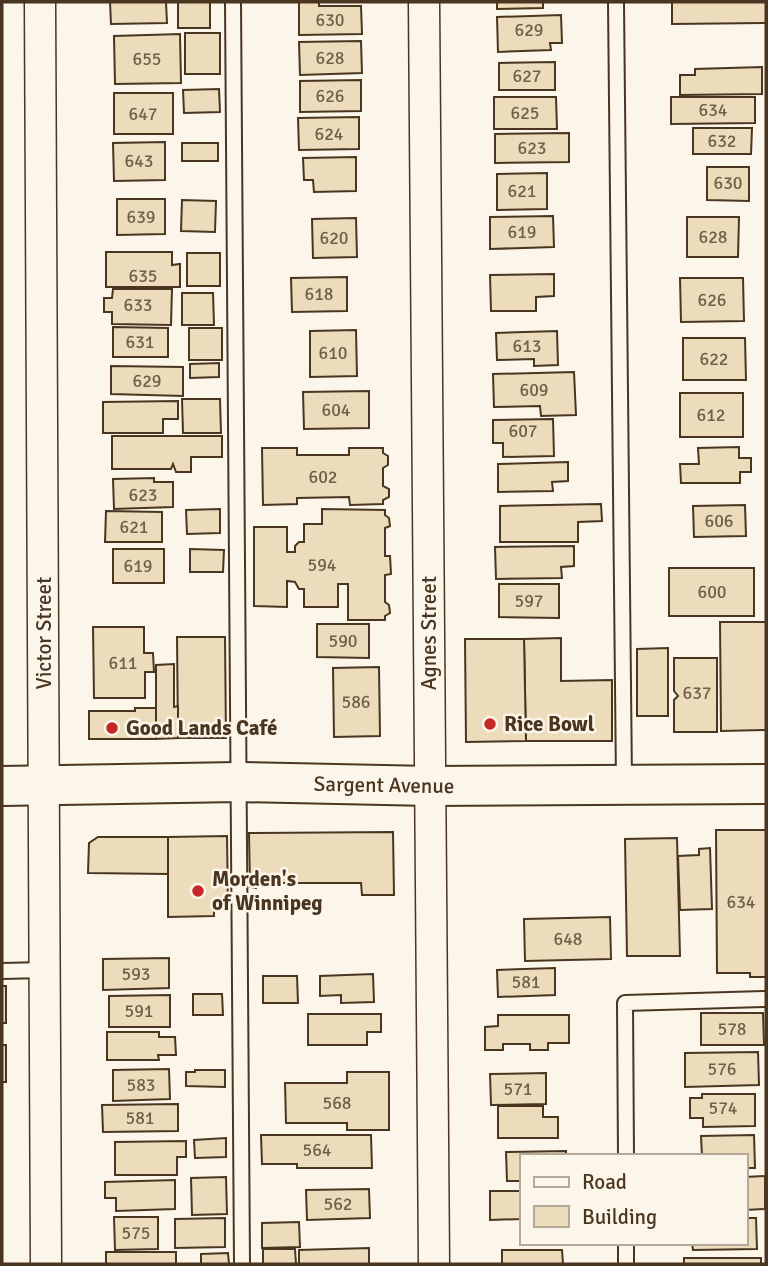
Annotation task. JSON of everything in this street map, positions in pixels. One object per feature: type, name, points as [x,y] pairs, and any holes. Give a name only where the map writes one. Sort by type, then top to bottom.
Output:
[{"type":"main road","name":"Sargent Avenue","points":[[2,786],[238,782],[430,786],[766,784]]},
{"type":"street","name":"Victor Street","points":[[40,2],[46,1264]]},
{"type":"street","name":"Agnes Street","points":[[424,2],[433,1264]]},
{"type":"lane","points":[[233,2],[242,1264]]},
{"type":"lane","points":[[616,2],[624,785]]},
{"type":"lane","points":[[2,971],[44,970]]},
{"type":"lane","points":[[626,1154],[625,1003],[766,999]]},
{"type":"lane","points":[[626,1245],[626,1264]]},
{"type":"building","points":[[110,2],[166,2],[167,23],[111,24]]},
{"type":"building","points":[[178,2],[210,2],[210,28],[178,28]]},
{"type":"building","points":[[299,2],[319,2],[319,6],[361,6],[362,34],[299,35]]},
{"type":"building","points":[[497,2],[543,2],[543,8],[497,9]]},
{"type":"building","points":[[672,2],[766,2],[766,23],[672,24]]},
{"type":"building","points":[[561,15],[562,43],[550,43],[551,50],[498,52],[497,17]]},
{"type":"building","points":[[185,33],[220,33],[220,74],[185,74]]},
{"type":"building","points":[[180,34],[181,83],[115,84],[114,36]]},
{"type":"building","points":[[361,41],[362,73],[300,75],[299,42]]},
{"type":"building","points":[[555,62],[555,90],[499,90],[499,63]]},
{"type":"building","points":[[762,67],[762,94],[680,95],[680,75],[695,75],[695,69]]},
{"type":"building","points":[[361,80],[361,111],[300,112],[300,81]]},
{"type":"building","points":[[219,89],[220,112],[184,113],[183,90]]},
{"type":"building","points":[[114,93],[173,93],[173,134],[114,134]]},
{"type":"building","points":[[494,97],[556,97],[557,129],[494,129]]},
{"type":"building","points":[[671,97],[755,97],[755,123],[671,124]]},
{"type":"building","points":[[359,117],[359,149],[299,150],[298,118]]},
{"type":"building","points":[[693,128],[752,128],[751,154],[693,154]]},
{"type":"building","points":[[569,133],[569,162],[495,163],[495,134]]},
{"type":"building","points":[[165,142],[165,180],[114,181],[113,143]]},
{"type":"building","points":[[182,143],[218,143],[218,161],[182,161]]},
{"type":"building","points":[[356,157],[356,191],[314,192],[313,180],[304,180],[303,158]]},
{"type":"building","points":[[707,167],[749,167],[749,201],[707,200]]},
{"type":"building","points":[[547,173],[547,209],[497,210],[497,174]]},
{"type":"building","points":[[117,199],[165,199],[165,234],[117,235]]},
{"type":"building","points":[[182,200],[216,201],[215,232],[181,231]]},
{"type":"building","points":[[553,216],[554,247],[490,249],[490,217]]},
{"type":"building","points":[[687,217],[739,217],[738,257],[687,257]]},
{"type":"building","points":[[356,218],[357,257],[313,258],[312,219]]},
{"type":"building","points":[[106,252],[172,252],[172,265],[180,264],[180,287],[106,287]]},
{"type":"building","points":[[187,253],[220,253],[220,286],[187,286]]},
{"type":"building","points":[[554,274],[554,296],[536,297],[536,311],[491,311],[490,275]]},
{"type":"building","points":[[347,277],[347,311],[292,312],[291,278]]},
{"type":"building","points":[[680,278],[743,278],[744,321],[681,322]]},
{"type":"building","points":[[113,289],[172,289],[171,325],[112,324],[112,312],[104,312],[104,298],[112,298]]},
{"type":"building","points":[[182,293],[213,293],[214,325],[182,325]]},
{"type":"building","points":[[113,327],[168,328],[168,357],[113,357]]},
{"type":"building","points":[[189,328],[222,328],[222,360],[189,360]]},
{"type":"building","points":[[356,330],[357,376],[310,377],[310,331]]},
{"type":"building","points":[[557,331],[558,365],[534,366],[534,359],[497,360],[496,333]]},
{"type":"building","points":[[683,338],[745,338],[746,380],[683,380]]},
{"type":"building","points":[[219,363],[219,377],[190,378],[190,364]]},
{"type":"building","points":[[111,366],[183,367],[183,396],[111,394]]},
{"type":"building","points":[[574,372],[576,415],[541,416],[540,406],[494,407],[493,374]]},
{"type":"building","points":[[369,391],[369,428],[304,429],[303,392]]},
{"type":"building","points":[[680,393],[743,393],[743,437],[680,437]]},
{"type":"building","points":[[182,399],[220,399],[221,433],[183,433]]},
{"type":"building","points":[[178,401],[178,419],[163,419],[163,433],[103,433],[103,402]]},
{"type":"building","points":[[553,419],[554,456],[503,457],[503,443],[493,443],[493,420]]},
{"type":"building","points":[[112,436],[222,436],[222,457],[191,457],[191,472],[176,472],[173,464],[171,469],[112,469]]},
{"type":"building","points":[[739,447],[739,458],[751,458],[751,472],[740,472],[740,483],[681,483],[680,464],[699,464],[698,448]]},
{"type":"building","points":[[262,448],[297,448],[297,455],[349,455],[349,448],[383,448],[383,453],[388,456],[388,465],[383,468],[383,486],[389,489],[389,497],[383,500],[383,504],[350,505],[349,497],[297,498],[297,504],[263,505]]},
{"type":"building","points":[[568,462],[568,481],[552,482],[553,491],[498,492],[498,464]]},
{"type":"building","points":[[154,478],[154,482],[173,482],[173,507],[114,509],[113,479]]},
{"type":"building","points":[[601,504],[602,521],[578,522],[578,542],[500,542],[500,506]]},
{"type":"building","points":[[745,505],[746,536],[694,537],[693,506]]},
{"type":"building","points":[[220,509],[220,533],[187,534],[186,510]]},
{"type":"building","points":[[322,509],[385,510],[390,526],[385,528],[385,556],[390,556],[391,574],[385,575],[385,602],[389,605],[390,613],[385,616],[385,620],[348,620],[348,584],[338,584],[338,607],[304,607],[304,589],[299,589],[295,582],[287,581],[287,607],[254,606],[254,527],[287,527],[287,552],[295,552],[295,546],[304,542],[304,524],[322,524]]},
{"type":"building","points":[[106,511],[162,512],[162,542],[105,542]]},
{"type":"building","points":[[574,546],[574,566],[561,567],[562,578],[496,579],[495,547]]},
{"type":"building","points":[[113,549],[164,549],[164,583],[113,583]]},
{"type":"building","points":[[190,549],[224,550],[223,572],[190,572]]},
{"type":"building","points":[[669,568],[754,568],[754,616],[669,616]]},
{"type":"building","points":[[499,584],[559,584],[559,618],[499,617]]},
{"type":"building","points":[[720,622],[766,622],[766,730],[721,731]]},
{"type":"building","points":[[317,624],[369,624],[369,658],[317,657]]},
{"type":"building","points":[[93,627],[144,627],[144,653],[153,653],[154,672],[145,672],[145,698],[94,698]]},
{"type":"building","points":[[177,637],[225,637],[226,738],[178,738]]},
{"type":"building","points":[[561,638],[561,681],[612,680],[612,741],[526,741],[524,639]]},
{"type":"building","points":[[465,639],[524,639],[526,741],[466,742]]},
{"type":"building","points":[[668,648],[668,716],[637,716],[637,649]]},
{"type":"building","points":[[674,658],[717,658],[717,732],[674,732],[674,700],[678,696],[674,691]]},
{"type":"building","points":[[174,664],[174,707],[178,706],[178,738],[156,739],[156,665]]},
{"type":"building","points":[[379,667],[380,736],[334,737],[333,668]]},
{"type":"building","points":[[135,708],[156,708],[156,739],[89,739],[89,711],[135,711]]},
{"type":"building","points":[[716,830],[766,830],[766,977],[750,977],[750,973],[717,973]]},
{"type":"building","points":[[393,832],[394,895],[362,895],[361,883],[256,883],[256,888],[250,887],[249,833]]},
{"type":"building","name":"Morden's of Winnipeg","points":[[227,836],[228,909],[214,909],[214,916],[168,917],[168,837]]},
{"type":"building","points":[[98,837],[168,837],[168,874],[88,873],[89,843]]},
{"type":"building","points":[[677,838],[680,956],[627,956],[625,839]]},
{"type":"building","points":[[710,848],[712,909],[680,910],[678,856],[699,855],[699,849]]},
{"type":"building","points":[[610,917],[611,959],[525,961],[524,919]]},
{"type":"building","points":[[169,958],[169,988],[103,990],[103,959]]},
{"type":"building","points":[[555,968],[555,995],[498,997],[497,970]]},
{"type":"building","points":[[373,974],[374,1002],[341,1003],[341,995],[320,996],[320,976]]},
{"type":"building","points":[[263,976],[297,976],[298,1003],[263,1003]]},
{"type":"building","points":[[2,986],[6,986],[6,1023],[2,1023]]},
{"type":"building","points":[[193,994],[222,994],[223,1015],[193,1015]]},
{"type":"building","points":[[170,995],[170,1027],[109,1027],[109,996]]},
{"type":"building","points":[[701,1013],[763,1013],[764,1045],[701,1045]]},
{"type":"building","points":[[308,1014],[381,1014],[381,1032],[367,1032],[367,1045],[308,1045]]},
{"type":"building","points":[[498,1015],[569,1015],[569,1043],[548,1043],[548,1050],[530,1050],[530,1044],[503,1044],[503,1050],[485,1050],[485,1027],[498,1026]]},
{"type":"building","points":[[107,1032],[159,1032],[159,1037],[175,1037],[176,1055],[158,1055],[159,1060],[107,1060]]},
{"type":"building","points":[[2,1045],[6,1045],[6,1082],[2,1082]]},
{"type":"building","points":[[758,1052],[759,1085],[685,1087],[685,1053]]},
{"type":"building","points":[[169,1069],[170,1099],[113,1101],[113,1070]]},
{"type":"building","points":[[225,1070],[225,1087],[186,1086],[186,1072]]},
{"type":"building","points":[[347,1072],[389,1072],[389,1130],[347,1130],[347,1123],[286,1123],[285,1083],[347,1083]]},
{"type":"building","points":[[546,1073],[546,1104],[491,1105],[490,1074]]},
{"type":"building","points":[[702,1094],[755,1094],[755,1126],[703,1127],[703,1118],[690,1118],[690,1098],[702,1098]]},
{"type":"building","points":[[178,1104],[178,1131],[103,1132],[102,1105]]},
{"type":"building","points":[[498,1106],[543,1106],[543,1117],[558,1117],[558,1138],[498,1138]]},
{"type":"building","points":[[261,1135],[371,1135],[372,1168],[297,1168],[297,1164],[262,1164]]},
{"type":"building","points":[[754,1135],[755,1168],[747,1168],[747,1154],[702,1154],[701,1136]]},
{"type":"building","points":[[226,1138],[226,1157],[195,1158],[194,1140]]},
{"type":"building","points":[[186,1141],[186,1157],[177,1157],[177,1175],[115,1175],[115,1142]]},
{"type":"building","points":[[566,1151],[566,1154],[520,1154],[520,1181],[507,1181],[506,1152]]},
{"type":"building","points":[[765,1176],[765,1209],[747,1210],[747,1177]]},
{"type":"building","points":[[226,1177],[227,1214],[192,1215],[191,1178]]},
{"type":"building","points":[[175,1180],[175,1209],[116,1211],[116,1198],[105,1198],[105,1182]]},
{"type":"building","points":[[369,1189],[370,1218],[307,1220],[306,1190]]},
{"type":"building","points":[[490,1191],[520,1191],[520,1219],[490,1220]]},
{"type":"building","points":[[114,1217],[158,1217],[158,1249],[115,1250]]},
{"type":"building","points":[[225,1218],[225,1247],[175,1248],[175,1219]]},
{"type":"building","points":[[747,1218],[756,1218],[757,1249],[693,1250],[692,1245],[747,1245]]},
{"type":"building","points":[[299,1222],[300,1247],[262,1248],[262,1223]]},
{"type":"building","points":[[369,1248],[369,1264],[299,1264],[299,1250]]},
{"type":"building","points":[[263,1249],[295,1249],[296,1264],[263,1264]]},
{"type":"building","points":[[502,1250],[562,1250],[563,1264],[502,1264]]},
{"type":"building","points":[[106,1252],[176,1252],[176,1264],[106,1264]]},
{"type":"building","points":[[228,1253],[229,1264],[201,1264],[201,1254]]},
{"type":"building","points":[[684,1258],[761,1258],[761,1264],[684,1264]]},
{"type":"place","name":"Rice Bowl","points":[[490,724]]},
{"type":"place","name":"Good Lands Café","points":[[112,728]]},
{"type":"place","name":"Morden's of Winnipeg","points":[[198,891]]}]
